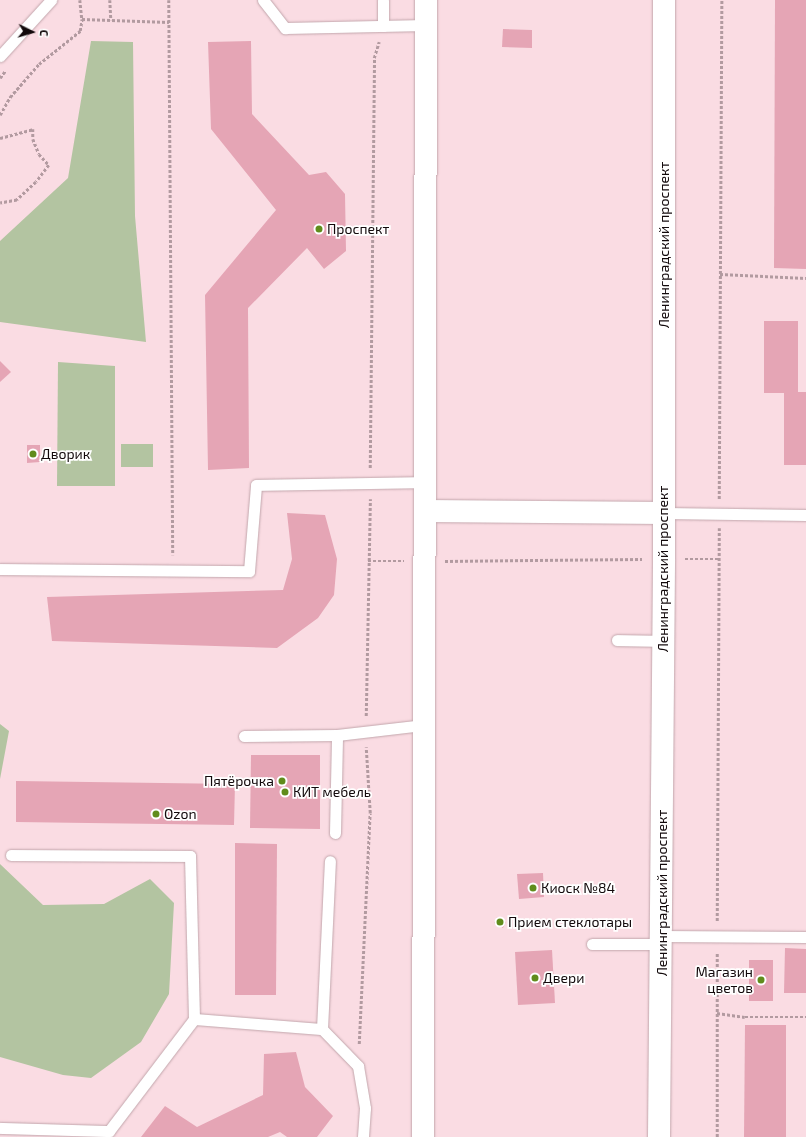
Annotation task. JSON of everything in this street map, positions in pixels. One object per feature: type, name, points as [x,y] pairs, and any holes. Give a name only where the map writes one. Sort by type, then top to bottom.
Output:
[{"type":"main road","points":[[423,1137],[426,0]]},
{"type":"main road","name":"Ленинградский проспект","points":[[659,1137],[664,559],[664,0]]},
{"type":"main road","points":[[425,511],[664,513]]},
{"type":"lane","points":[[0,56],[51,0]]},
{"type":"lane","points":[[264,0],[285,28],[426,25]]},
{"type":"lane","points":[[383,0],[383,26]]},
{"type":"lane","points":[[0,569],[249,571],[256,485],[425,482]]},
{"type":"lane","points":[[664,513],[806,515]]},
{"type":"lane","points":[[617,640],[663,641]]},
{"type":"lane","points":[[244,736],[337,735],[365,733],[424,725]]},
{"type":"lane","points":[[335,833],[337,735]]},
{"type":"lane","points":[[0,1128],[108,1134],[194,1019],[190,856],[11,855]]},
{"type":"lane","points":[[322,1029],[330,861]]},
{"type":"lane","points":[[592,944],[717,936],[806,937]]},
{"type":"lane","points":[[194,1019],[322,1029],[358,1066],[365,1108],[363,1137]]},
{"type":"path","points":[[0,115],[10,97],[39,64],[80,31],[82,19],[80,0]]},
{"type":"path","points":[[110,0],[111,20]]},
{"type":"path","points":[[169,0],[173,571]]},
{"type":"path","points":[[717,1137],[722,0]]},
{"type":"path","points":[[82,19],[169,22]]},
{"type":"path","points":[[358,1066],[370,813],[365,733],[370,483],[374,58],[383,26]]},
{"type":"path","points":[[0,138],[33,130],[33,139],[39,154],[49,165],[36,182],[16,200],[0,203]]},
{"type":"path","points":[[720,274],[806,278]]},
{"type":"path","points":[[368,561],[719,559]]},
{"type":"path","points":[[717,1013],[745,1017],[806,1017]]},
{"type":"green space","points":[[91,41],[133,42],[135,216],[146,342],[0,322],[0,241],[68,178]]},
{"type":"green space","points":[[58,362],[115,366],[115,486],[57,486]]},
{"type":"green space","points":[[121,444],[153,444],[153,467],[121,467]]},
{"type":"green space","points":[[0,724],[9,731],[0,779]]},
{"type":"green space","points":[[0,864],[43,905],[104,904],[150,879],[174,903],[169,994],[141,1042],[91,1078],[63,1075],[0,1057]]},
{"type":"building","points":[[775,0],[806,0],[806,269],[774,268]]},
{"type":"building","points":[[503,29],[532,30],[532,48],[502,47]]},
{"type":"building","points":[[251,41],[252,114],[309,175],[326,172],[345,194],[346,251],[324,269],[307,248],[248,308],[249,468],[208,470],[205,295],[276,210],[211,129],[208,42]]},
{"type":"building","points":[[764,321],[798,321],[798,392],[806,392],[806,465],[784,465],[784,393],[764,393]]},
{"type":"building","points":[[0,361],[11,372],[0,382]]},
{"type":"building","name":"Дворик","points":[[27,445],[40,445],[40,462],[27,463]]},
{"type":"building","points":[[287,513],[325,515],[337,559],[334,595],[318,618],[277,648],[52,641],[47,597],[283,590],[292,559]]},
{"type":"building","name":"КИТ мебель","points":[[251,755],[320,755],[320,829],[250,828]]},
{"type":"building","points":[[16,781],[235,784],[234,825],[16,822]]},
{"type":"building","points":[[235,843],[277,844],[276,995],[235,995]]},
{"type":"building","points":[[543,873],[544,897],[519,899],[517,874]]},
{"type":"building","name":"Прием стеклотары","points":[[497,917],[506,922],[503,928],[494,923]]},
{"type":"building","points":[[785,948],[806,949],[806,993],[784,993]]},
{"type":"building","name":"Двери","points":[[552,950],[555,1003],[518,1005],[515,952]]},
{"type":"building","name":"Магазин цветов","points":[[749,960],[773,960],[773,1001],[749,1001]]},
{"type":"building","points":[[745,1025],[786,1025],[786,1137],[744,1137]]},
{"type":"building","points":[[296,1052],[305,1087],[333,1116],[317,1137],[287,1137],[280,1132],[268,1137],[141,1137],[165,1106],[197,1127],[263,1095],[264,1054]]},
{"type":"place","name":"Проспект","points":[[319,229]]},
{"type":"place","name":"Дворик","points":[[33,454]]},
{"type":"place","name":"Пятёрочка","points":[[282,781]]},
{"type":"place","name":"КИТ мебель","points":[[285,792]]},
{"type":"place","name":"Ozon","points":[[156,814]]},
{"type":"place","name":"Киоск №84","points":[[533,888]]},
{"type":"place","name":"Прием стеклотары","points":[[500,922]]},
{"type":"place","name":"Двери","points":[[535,978]]},
{"type":"place","name":"Магазин цветов","points":[[761,980]]}]
